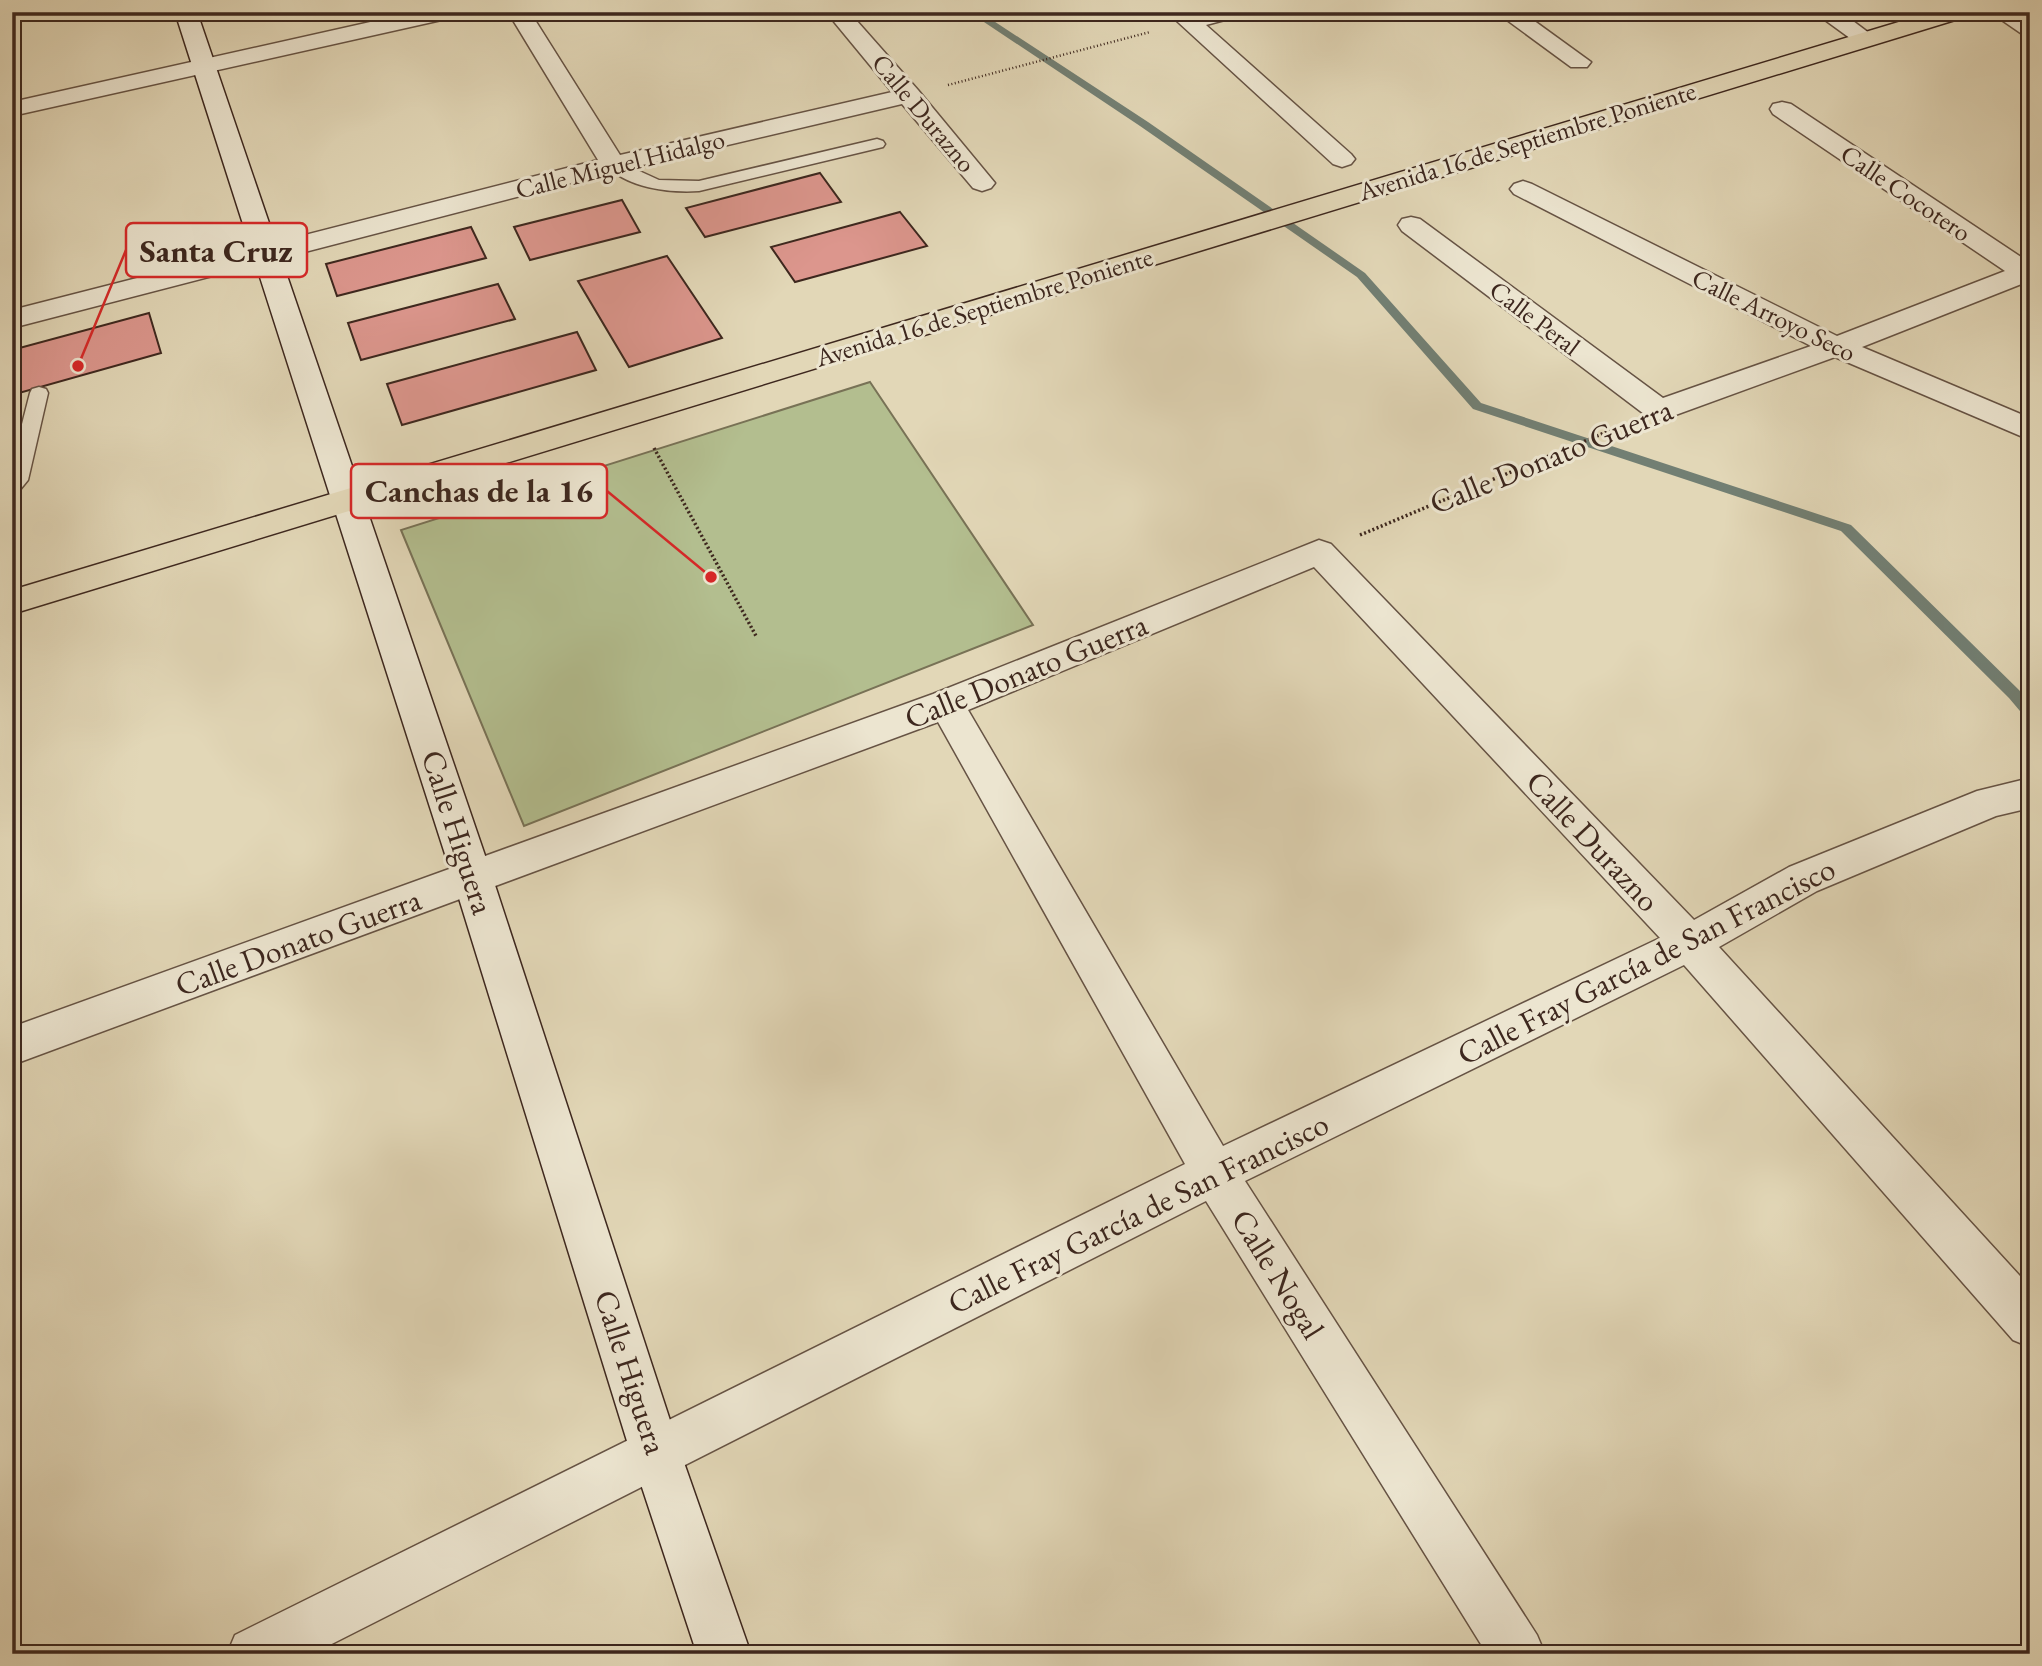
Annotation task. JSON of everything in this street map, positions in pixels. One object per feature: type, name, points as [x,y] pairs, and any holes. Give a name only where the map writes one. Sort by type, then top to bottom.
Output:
[{"type":"main road","name":"Avenida 16 de Septiembre Poniente","points":[[12,602],[1956,12]]},
{"type":"street","name":"Calle Higuera","points":[[186,12],[474,879],[656,1454],[724,1654]]},
{"type":"street","points":[[12,109],[446,12]]},
{"type":"street","points":[[519,12],[613,164]]},
{"type":"street","name":"Calle Durazno","points":[[837,12],[982,183]]},
{"type":"street","points":[[1184,17],[1228,12]]},
{"type":"street","points":[[1507,12],[1580,62]]},
{"type":"street","points":[[1825,12],[1866,39]]},
{"type":"street","points":[[2001,12],[2030,29]]},
{"type":"street","points":[[1184,17],[1342,159]]},
{"type":"street","name":"Calle Miguel Hidalgo","points":[[12,319],[613,164],[910,95]]},
{"type":"street","name":"Calle Cocotero","points":[[1782,109],[2028,273]]},
{"type":"street","name":"Calle Arroyo Seco","points":[[1523,189],[1836,347],[2030,430]]},
{"type":"street","name":"Calle Peral","points":[[1411,225],[1659,410]]},
{"type":"street","name":"Calle Donato Guerra","points":[[1659,410],[1836,347],[2028,273]]},
{"type":"street","name":"Calle Durazno","points":[[1319,552],[1690,943],[2030,1323]]},
{"type":"street","name":"Calle Donato Guerra","points":[[12,1046],[946,704],[1319,552]]},
{"type":"street","name":"Calle Nogal","points":[[946,704],[1214,1173],[1518,1654]]},
{"type":"street","name":"Calle Fray García de San Francisco","points":[[254,1654],[1214,1173],[1690,943],[1802,879],[1990,802],[2030,793]]},
{"type":"lane","points":[[613,164],[642,180],[674,189],[699,186],[877,144]]},
{"type":"lane","points":[[12,486],[18,480],[39,393]]},
{"type":"path","points":[[910,95],[1184,17]]},
{"type":"path","name":"Calle Donato Guerra","points":[[1319,552],[1659,410]]},
{"type":"path","points":[[635,413],[756,636]]},
{"type":"green space","points":[[870,382],[1033,625],[524,826],[401,530]]},
{"type":"building","points":[[820,173],[841,202],[705,237],[686,208]]},
{"type":"building","points":[[622,200],[640,232],[530,260],[514,227]]},
{"type":"building","points":[[900,212],[927,246],[795,282],[771,247]]},
{"type":"building","points":[[471,227],[486,258],[337,296],[326,264]]},
{"type":"building","points":[[667,256],[722,338],[629,367],[578,281]]},
{"type":"building","points":[[498,284],[515,319],[361,360],[348,323]]},
{"type":"building","points":[[149,313],[161,353],[12,395],[12,350]]},
{"type":"building","points":[[577,332],[596,370],[402,425],[387,384]]},
{"type":"waterway","points":[[973,12],[1144,124],[1361,275],[1477,406],[1846,528],[2030,713]]},
{"type":"place","name":"Santa Cruz","points":[[78,366]]},
{"type":"place","name":"Canchas de la 16","points":[[711,577]]}]
